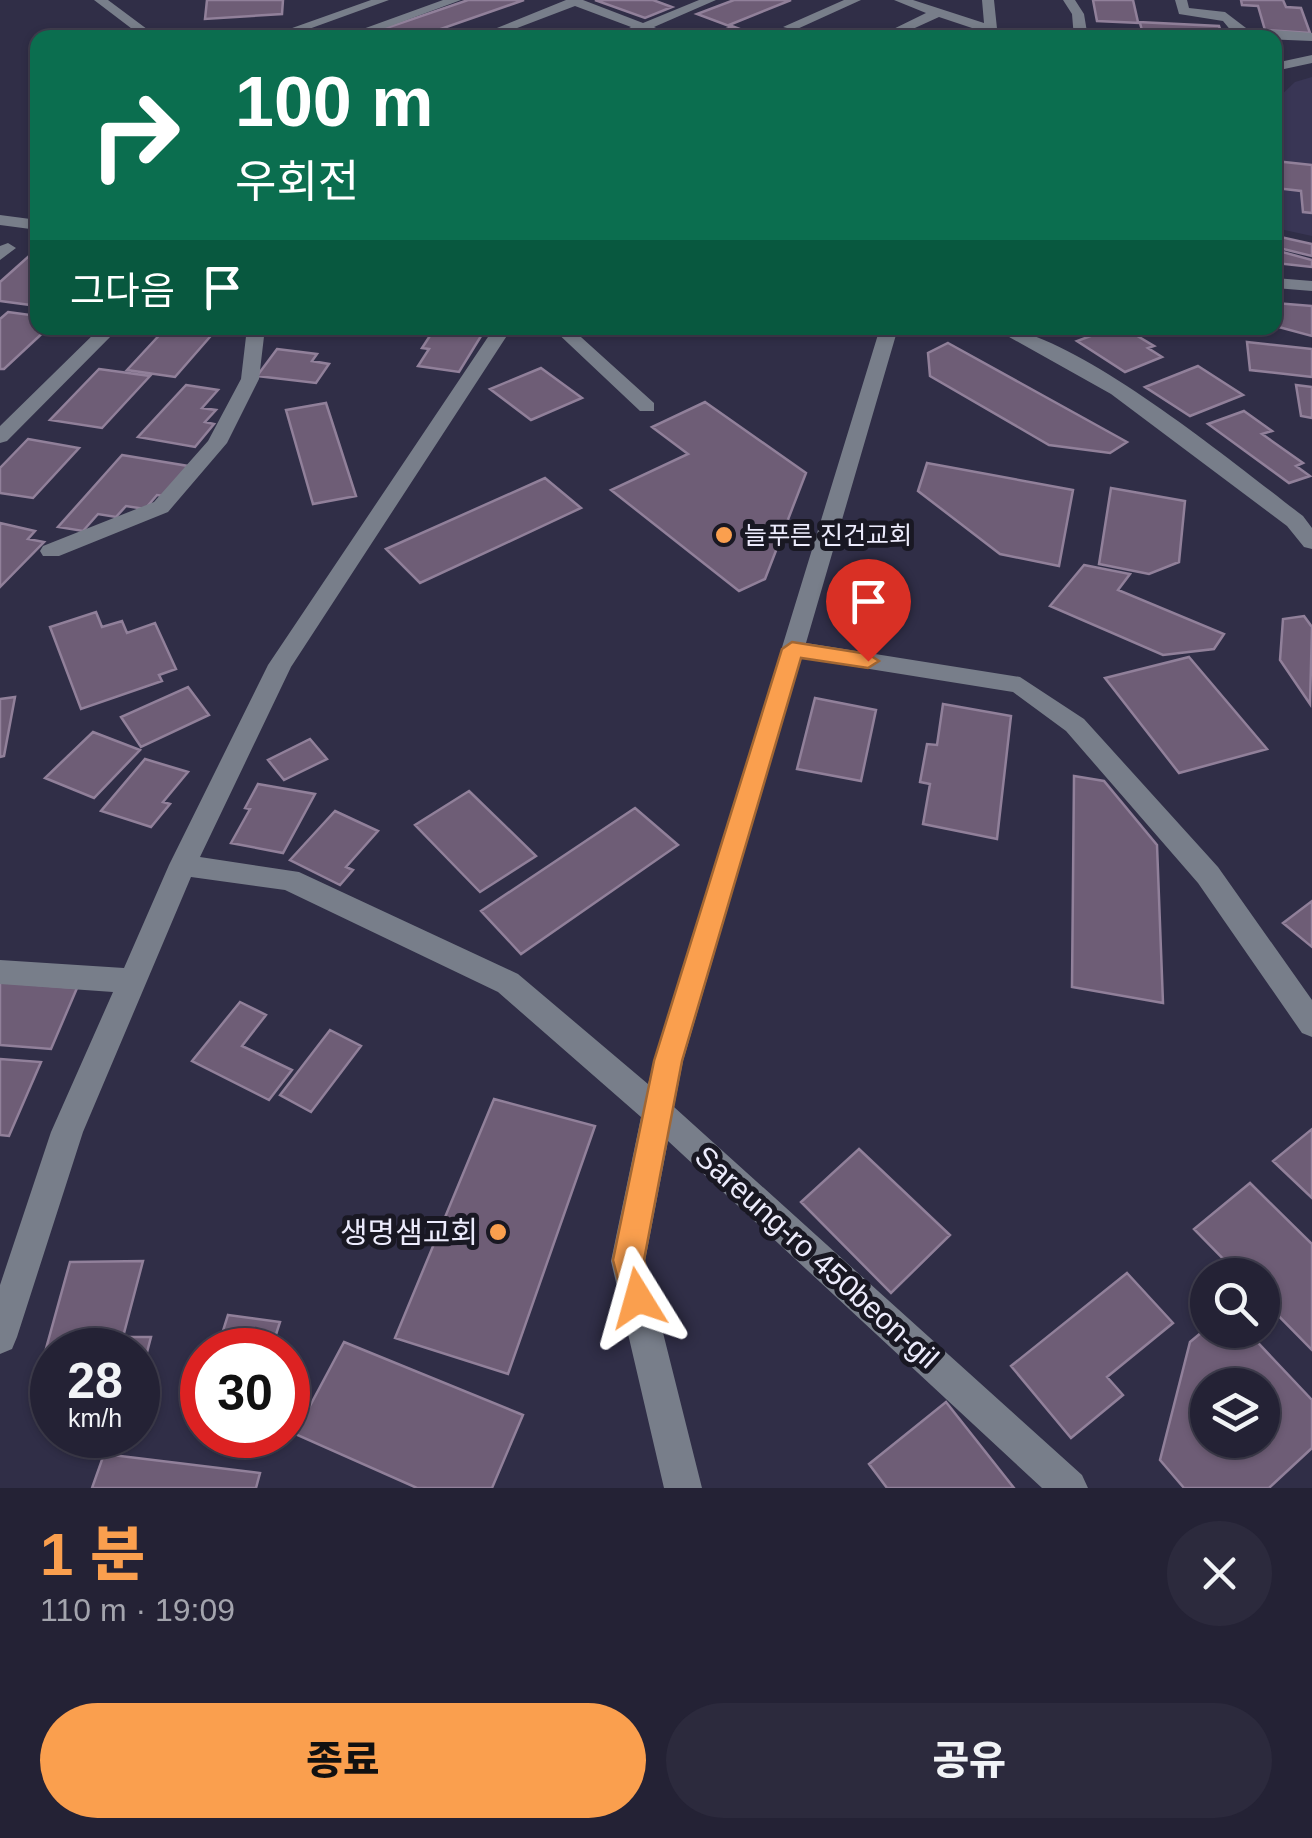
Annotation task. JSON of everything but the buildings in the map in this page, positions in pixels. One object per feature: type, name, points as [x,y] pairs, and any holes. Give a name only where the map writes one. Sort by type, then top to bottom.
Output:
[{"type":"street","points":[[100,0],[143,30]]},
{"type":"street","points":[[294,30],[383,0]]},
{"type":"street","points":[[367,30],[455,0]]},
{"type":"street","points":[[636,30],[710,0]]},
{"type":"street","points":[[790,27],[855,0]]},
{"type":"street","points":[[900,0],[982,30]]},
{"type":"street","points":[[988,0],[991,30]]},
{"type":"street","points":[[1069,0],[1078,14],[1081,30]]},
{"type":"street","points":[[1181,0],[1184,10],[1229,17],[1239,30]]},
{"type":"street","points":[[499,30],[574,1],[651,30]]},
{"type":"street","points":[[899,30],[939,12]]},
{"type":"street","points":[[1282,36],[1312,37]]},
{"type":"street","points":[[1282,65],[1312,59]]},
{"type":"street","points":[[0,220],[30,224]]},
{"type":"street","points":[[1282,284],[1312,286]]},
{"type":"street","points":[[0,437],[103,335]]},
{"type":"street","points":[[50,551],[161,507],[217,443],[250,379],[255,335]]},
{"type":"street","points":[[0,1336],[68,1132],[183,865],[280,665],[498,335]]},
{"type":"street","points":[[569,335],[647,407]]},
{"type":"street","points":[[683,1488],[628,1260],[668,1061],[887,335]]},
{"type":"street","points":[[1020,335],[1142,404],[1303,520],[1312,542]]},
{"type":"street","points":[[792,649],[1020,685],[1074,726],[1208,875],[1312,1024]]},
{"type":"street","name":"Sareung-ro 450beon-gil","points":[[183,865],[289,880],[508,983],[658,1112],[1069,1488]]},
{"type":"street","points":[[0,972],[133,981]]},
{"type":"shaded area","points":[[1312,77],[1312,236],[1282,230],[1282,94],[1295,82]]},
{"type":"place","name":"늘푸른 진건교회","points":[[724,535]]},
{"type":"place","name":"생명샘교회","points":[[498,1232]]},
{"type":"route","points":[[638,1298],[628,1260],[668,1061],[792,649],[868,661]]}]
